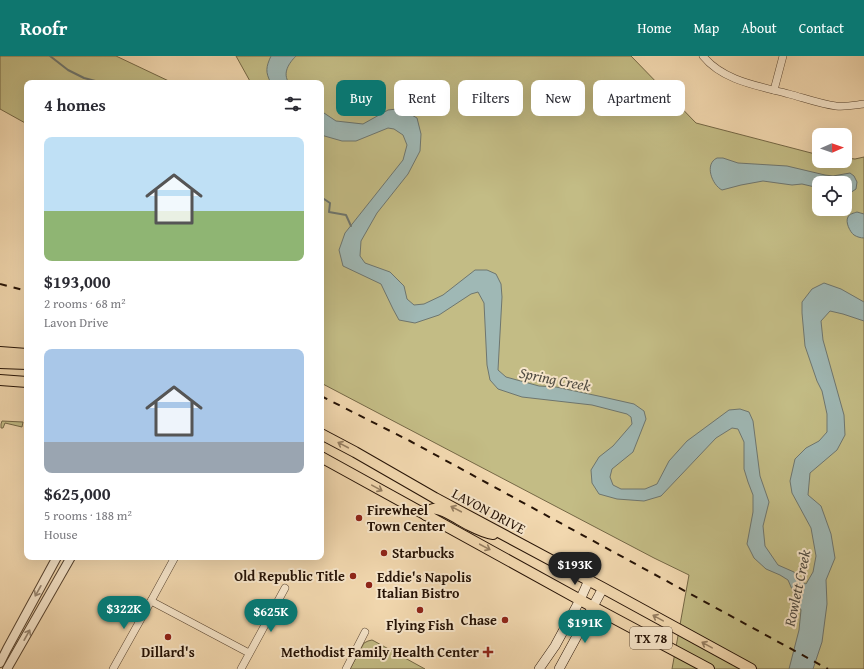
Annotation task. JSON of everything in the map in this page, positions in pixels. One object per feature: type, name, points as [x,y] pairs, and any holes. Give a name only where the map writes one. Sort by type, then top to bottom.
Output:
[{"type":"highway","points":[[0,353],[24,355]]},
{"type":"main road","points":[[0,363],[24,364]]},
{"type":"main road","points":[[0,380],[24,382]]},
{"type":"main road","name":"LAVON DRIVE","points":[[324,436],[751,669]]},
{"type":"main road","name":"TX 78","points":[[324,459],[580,600],[709,669]]},
{"type":"main road","points":[[426,515],[429,510],[439,509],[488,533],[506,536]]},
{"type":"main road","points":[[539,669],[555,646],[589,580]]},
{"type":"main road","points":[[559,669],[603,588]]},
{"type":"street","points":[[703,56],[713,66],[739,81],[838,106],[864,104]]},
{"type":"street","points":[[774,90],[783,56]]},
{"type":"street","points":[[0,663],[55,560]]},
{"type":"street","points":[[7,669],[69,560]]},
{"type":"street","points":[[113,669],[173,560]]},
{"type":"street","points":[[241,669],[285,588]]},
{"type":"street","points":[[151,601],[249,653]]},
{"type":"street","points":[[346,669],[365,632]]},
{"type":"shaded area","points":[[0,56],[116,56],[167,80],[24,80],[24,122],[0,109]]},
{"type":"shaded area","points":[[236,56],[631,56],[654,80],[593,80],[593,116],[685,116],[685,112],[696,123],[812,153],[812,168],[852,168],[852,159],[864,157],[864,669],[672,669],[689,575],[324,385],[324,80],[249,80]]},
{"type":"shaded area","points":[[2,421],[23,422],[22,427],[5,423],[3,428],[1,428]]},
{"type":"shaded area","points":[[372,640],[425,669],[350,669],[364,643]]},
{"type":"water","points":[[271,56],[296,56],[287,68],[286,76],[288,80],[270,80],[267,70]]},
{"type":"water","name":"Rowlett Creek","points":[[394,109],[394,116],[414,116],[417,118],[421,134],[420,151],[408,174],[377,213],[361,241],[360,256],[365,263],[390,272],[404,286],[407,299],[414,305],[424,304],[443,295],[475,270],[487,270],[496,274],[501,284],[502,297],[498,370],[506,377],[539,386],[556,387],[634,404],[644,411],[646,419],[633,452],[612,469],[610,477],[613,485],[621,489],[645,489],[657,484],[669,461],[687,441],[729,410],[740,409],[749,412],[753,421],[760,476],[769,502],[763,526],[765,546],[778,565],[794,572],[800,581],[806,584],[813,572],[816,556],[811,528],[792,493],[790,481],[795,459],[806,448],[819,441],[827,432],[827,414],[822,391],[805,346],[802,302],[812,289],[824,283],[841,289],[864,302],[864,321],[830,311],[821,321],[823,340],[844,415],[845,435],[837,450],[810,473],[808,495],[821,506],[831,534],[835,558],[826,580],[827,604],[822,642],[813,669],[789,669],[799,630],[801,610],[788,580],[766,569],[754,558],[747,544],[753,512],[753,495],[744,469],[744,442],[738,429],[732,428],[716,438],[661,496],[644,501],[617,499],[599,494],[592,483],[591,470],[599,457],[613,446],[632,424],[631,417],[627,414],[592,405],[522,397],[498,389],[490,380],[487,365],[484,303],[478,292],[471,294],[439,315],[415,323],[399,320],[381,284],[343,266],[339,250],[345,233],[403,160],[407,145],[403,135],[394,129],[388,128],[356,141],[342,141],[324,136],[324,113],[336,121],[363,124],[377,116],[386,116],[386,111]]},
{"type":"water","points":[[717,158],[723,158],[738,163],[787,166],[833,176],[812,176],[812,186],[802,184],[792,185],[763,181],[722,190],[715,184],[711,174],[710,169],[713,161]]},
{"type":"water","points":[[850,173],[854,176],[857,182],[856,189],[852,192],[852,176],[833,176]]},
{"type":"water","points":[[857,212],[864,214],[864,238],[852,234],[847,219],[849,216],[852,216],[852,214]]},
{"type":"waterway","points":[[50,56],[68,70],[92,80]]},
{"type":"waterway","points":[[324,199],[330,203],[329,212],[346,215],[351,226]]},
{"type":"railway","points":[[0,284],[24,290]]},
{"type":"railway","points":[[324,398],[410,441],[828,669]]},
{"type":"place","name":"Firewheel Town Center","points":[[359,518]]},
{"type":"place","name":"Starbucks","points":[[384,553]]},
{"type":"place","name":"Old Republic Title","points":[[353,576]]},
{"type":"place","name":"Eddie's Napolis Italian Bistro","points":[[369,585]]},
{"type":"place","name":"Flying Fish","points":[[420,610]]},
{"type":"place","name":"Chase","points":[[505,620]]},
{"type":"place","name":"Dillard's","points":[[168,637]]},
{"type":"place","name":"Methodist Family Health Center","points":[[488,652]]},
{"type":"water label","name":"Spring Creek","points":[[555,379]]}]
